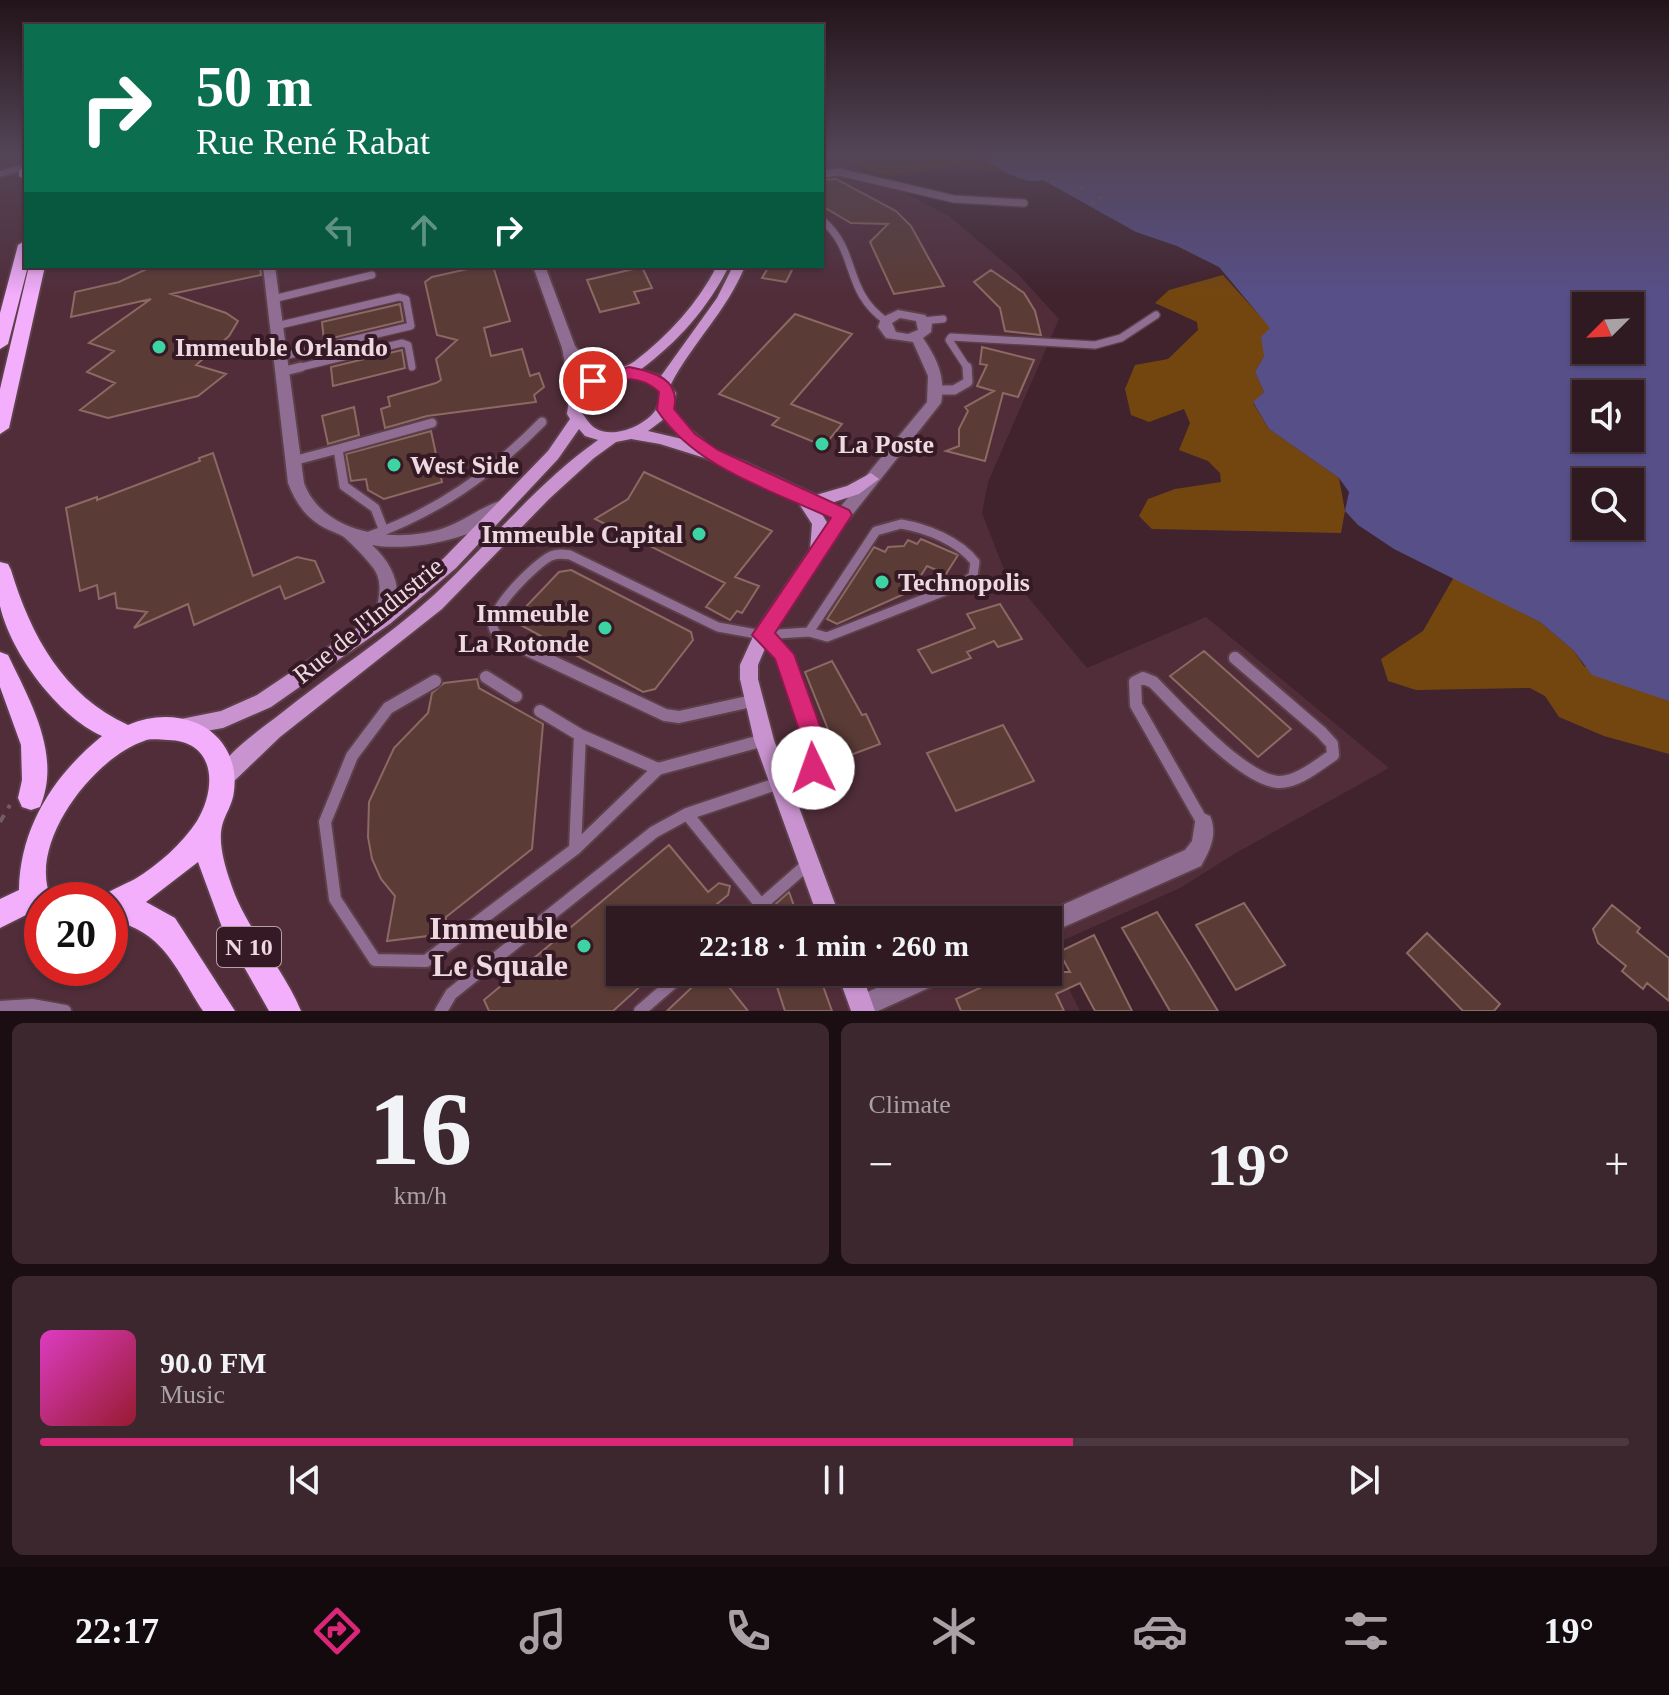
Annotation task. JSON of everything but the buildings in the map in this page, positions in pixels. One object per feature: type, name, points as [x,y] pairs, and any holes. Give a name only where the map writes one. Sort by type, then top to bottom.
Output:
[{"type":"main road","points":[[1,335],[24,252]]},
{"type":"main road","points":[[0,428],[37,268]]},
{"type":"main road","points":[[629,372],[686,322],[722,268]]},
{"type":"main road","points":[[663,386],[674,363],[724,296],[738,268]]},
{"type":"main road","points":[[712,454],[689,438],[665,410],[668,397],[663,386],[652,377],[629,372],[609,375],[593,381],[578,395],[574,407],[577,421],[590,431],[670,440],[712,454],[843,515],[762,635],[749,665],[752,701],[764,740],[825,906]]},
{"type":"main road","name":"Rue de l'Industrie","points":[[223,778],[257,740],[439,601],[558,482],[623,435],[655,423],[665,410]]},
{"type":"main road","name":"Rue de l'Industrie","points":[[173,727],[223,719],[264,701],[385,618],[450,563],[553,455],[577,421]]},
{"type":"main road","points":[[814,502],[853,490],[871,479]]},
{"type":"main road","points":[[796,494],[817,515],[820,523],[816,552]]},
{"type":"main road","points":[[0,570],[25,638],[59,689],[90,719],[123,734]]},
{"type":"main road","points":[[0,662],[18,700],[38,759],[36,782],[29,805],[12,841],[9,876],[17,895],[24,899]]},
{"type":"main road","points":[[29,805],[71,761],[123,734],[173,727],[193,733],[214,749],[223,778],[219,800],[209,825],[192,849],[169,872],[128,898]]},
{"type":"main road","name":"N 10","points":[[209,825],[210,859],[216,880],[236,925],[286,1011]]},
{"type":"main road","points":[[0,914],[24,908]]},
{"type":"main road","name":"N 10","points":[[128,911],[146,916],[165,928],[214,1004]]},
{"type":"main road","points":[[854,986],[862,1009]]},
{"type":"street","points":[[269,268],[293,461],[300,497],[309,511],[347,531],[394,543],[434,538],[469,525],[511,499]]},
{"type":"street","points":[[540,268],[569,348],[578,395]]},
{"type":"street","points":[[904,313],[923,321],[924,332],[916,337],[902,339],[891,335],[885,327],[886,321],[893,315],[904,313]]},
{"type":"street","points":[[843,515],[930,412],[938,390],[936,369],[916,337]]},
{"type":"street","points":[[569,348],[582,363],[609,375]]},
{"type":"street","points":[[347,531],[373,555],[388,575],[391,593],[385,618]]},
{"type":"street","points":[[1062,917],[1193,858],[1202,844],[1203,823]]},
{"type":"street","points":[[862,1009],[909,986]]},
{"type":"lane","points":[[969,201],[1024,203]]},
{"type":"lane","points":[[824,221],[836,230],[842,241],[856,289],[866,310],[886,321]]},
{"type":"lane","points":[[273,299],[372,275]]},
{"type":"lane","points":[[276,326],[399,297],[406,299],[411,326],[281,364]]},
{"type":"lane","points":[[938,390],[961,389],[970,377],[970,369],[949,340],[951,337],[1095,345],[1121,338],[1156,315]]},
{"type":"lane","points":[[923,321],[943,319]]},
{"type":"lane","points":[[281,364],[402,343],[408,345],[412,367]]},
{"type":"lane","points":[[366,537],[451,501],[517,451],[542,422]]},
{"type":"lane","points":[[293,461],[432,423]]},
{"type":"lane","points":[[338,449],[344,486],[375,508],[384,531]]},
{"type":"lane","points":[[752,701],[679,717],[665,715],[501,638],[493,627],[493,620],[497,609],[538,566],[552,555],[564,553],[718,627],[762,635],[809,632],[827,637],[960,585],[973,576],[975,562],[966,550],[907,524],[885,526],[876,531],[809,632]]},
{"type":"lane","points":[[441,1011],[451,994],[654,832],[687,814],[813,768],[819,761],[784,654],[762,635]]},
{"type":"lane","points":[[1203,823],[1136,705],[1135,682],[1143,678],[1153,682],[1233,759],[1258,777],[1278,782],[1299,776],[1333,755],[1332,744],[1321,732],[1235,658]]},
{"type":"lane","points":[[486,677],[516,696]]},
{"type":"lane","points":[[435,681],[388,708],[352,756],[325,822],[335,899],[375,960],[426,961],[575,849],[658,769],[764,740]]},
{"type":"lane","points":[[540,711],[580,735],[658,769]]},
{"type":"lane","points":[[575,849],[580,735]]},
{"type":"lane","points":[[687,814],[761,905],[810,862]]},
{"type":"lane","points":[[640,1011],[669,986]]},
{"type":"lane","points":[[0,1007],[32,1005],[65,1011]]},
{"type":"path","points":[[1090,204],[1095,201]]},
{"type":"shaded area","points":[[0,201],[24,201],[24,268],[824,268],[824,201],[920,201],[949,216],[1018,274],[1059,319],[988,482],[982,513],[1003,567],[1087,668],[1206,617],[1389,768],[1234,854],[1180,888],[1062,941],[1062,906],[606,906],[606,986],[1062,986],[1062,976],[1080,1011],[0,1011]]},
{"type":"shaded area","points":[[1081,201],[1669,201],[1669,701],[1592,675],[1574,651],[1540,622],[1394,549],[1358,525],[1345,511],[1349,492],[1339,478],[1269,429],[1253,402],[1264,392],[1255,372],[1264,356],[1261,337],[1270,328],[1219,267],[1177,246],[1136,232]]},
{"type":"shaded area","points":[[1223,275],[1271,328],[1264,356],[1255,372],[1264,392],[1253,403],[1269,429],[1339,478],[1345,511],[1341,533],[1152,529],[1139,516],[1148,499],[1175,489],[1221,482],[1220,473],[1208,461],[1179,450],[1190,423],[1184,409],[1149,422],[1131,415],[1125,389],[1135,365],[1168,359],[1198,330],[1197,322],[1155,303],[1169,290]]},
{"type":"shaded area","points":[[1454,577],[1540,622],[1574,651],[1584,666],[1669,701],[1669,754],[1604,736],[1559,717],[1545,696],[1530,688],[1416,690],[1388,681],[1381,659],[1423,631]]},
{"type":"place","name":"Immeuble Orlando","points":[[159,347]]},
{"type":"place","name":"La Poste","points":[[822,444]]},
{"type":"place","name":"West Side","points":[[394,465]]},
{"type":"place","name":"Immeuble Capital","points":[[699,534]]},
{"type":"place","name":"Technopolis","points":[[882,582]]},
{"type":"place","name":"Immeuble La Rotonde","points":[[605,628]]},
{"type":"place","name":"Immeuble Le Squale","points":[[584,946]]},
{"type":"route","points":[[593,381],[629,372],[652,377],[666,389],[665,410],[689,438],[712,454],[843,515],[762,635],[784,654],[818,751],[819,761],[813,768]]}]
